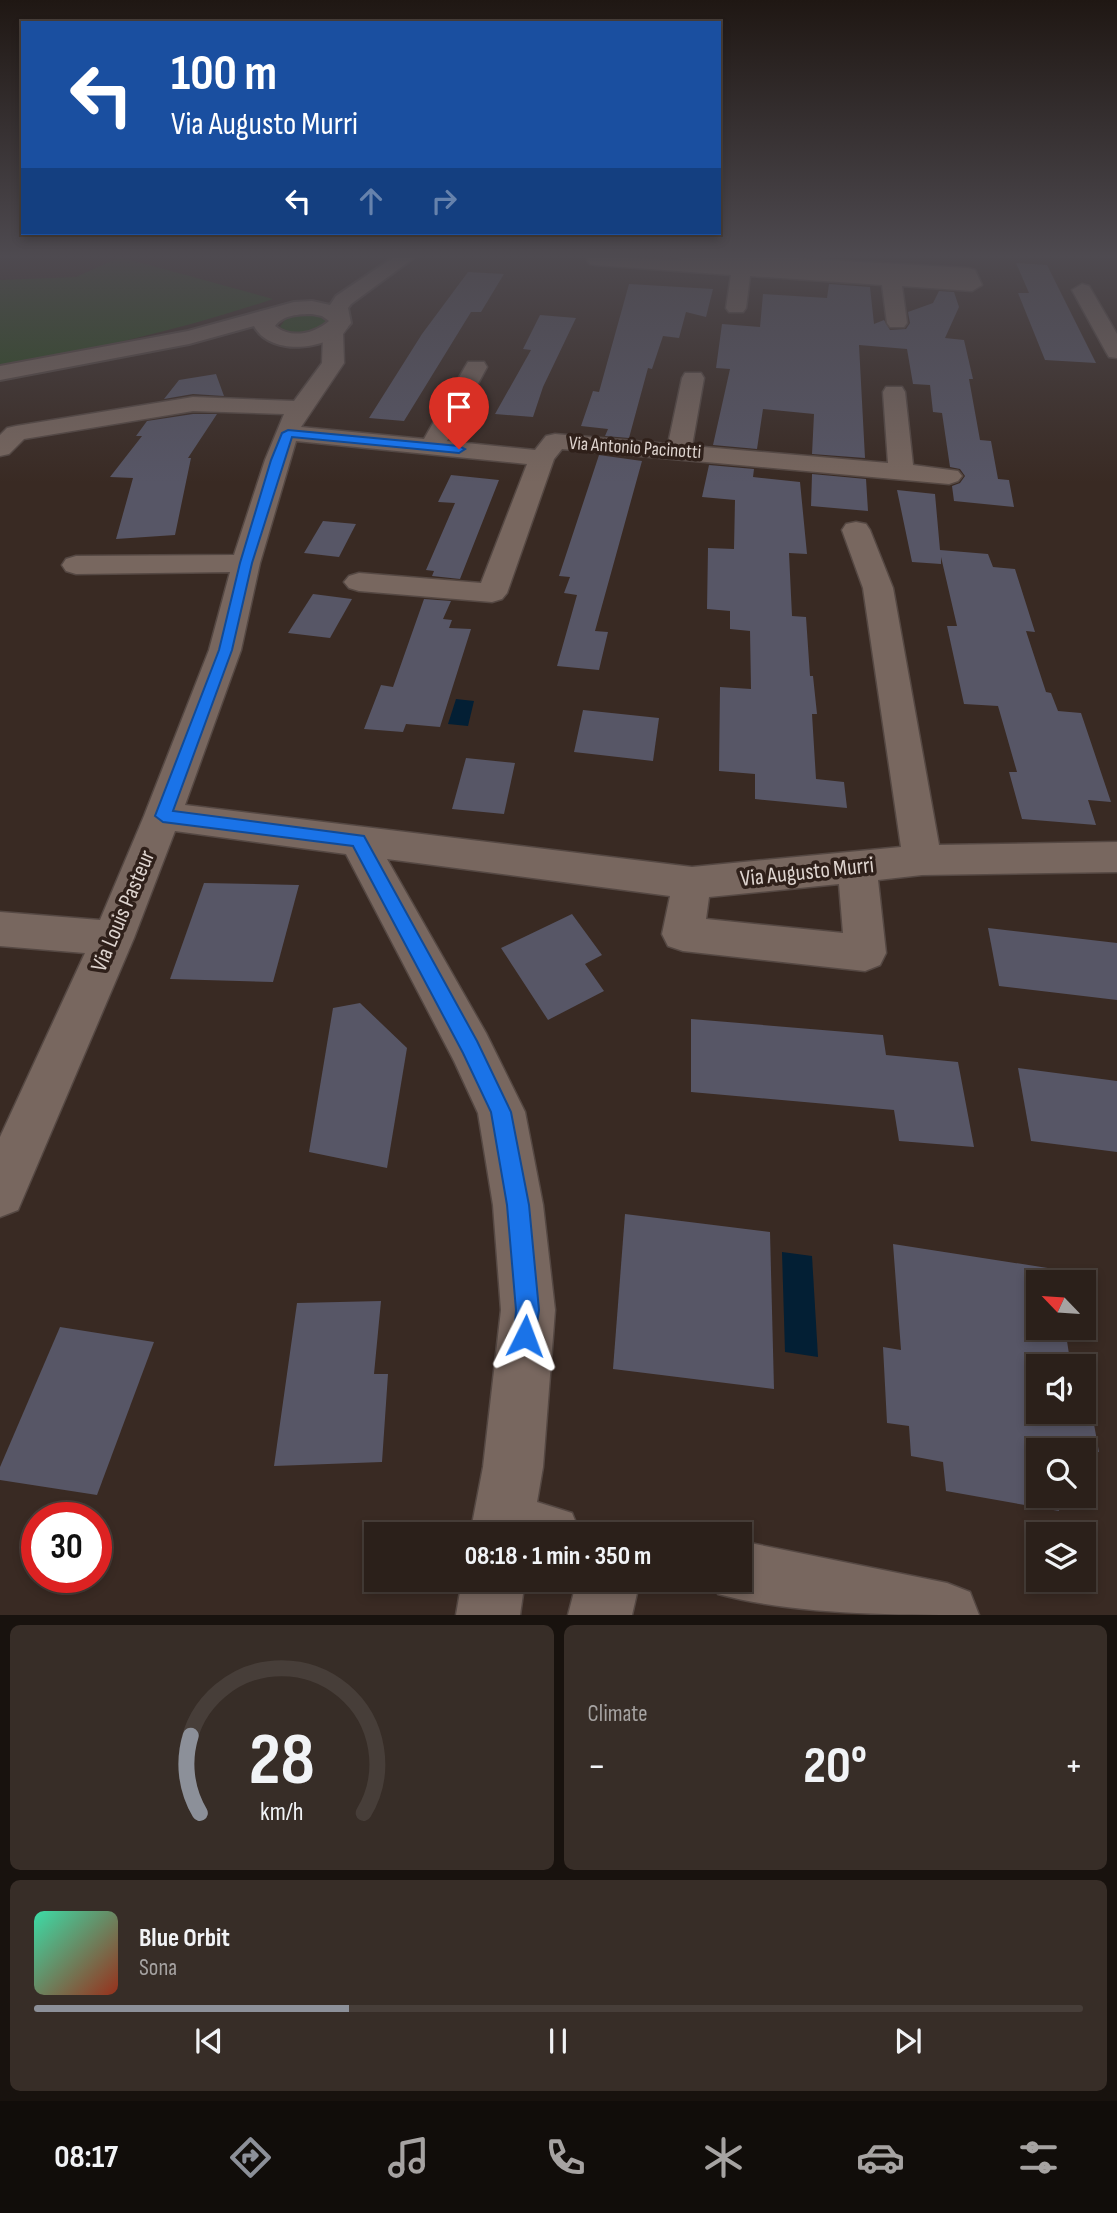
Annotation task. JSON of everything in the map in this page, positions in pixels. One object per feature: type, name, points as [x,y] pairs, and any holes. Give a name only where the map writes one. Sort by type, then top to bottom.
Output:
[{"type":"street","points":[[0,373],[208,332]]},
{"type":"street","points":[[268,332],[288,338]]},
{"type":"street","points":[[202,334],[288,338],[335,332]]},
{"type":"street","name":"Via Louis Pasteur","points":[[0,1192],[113,938],[163,816],[225,650],[246,563],[277,460],[293,421],[333,363],[337,332]]},
{"type":"street","points":[[1106,332],[1117,352]]},
{"type":"street","points":[[437,438],[476,367]]},
{"type":"street","points":[[679,450],[693,378]]},
{"type":"street","points":[[894,392],[901,472]]},
{"type":"street","name":"Via Antonio Pacinotti","points":[[0,449],[16,433],[194,404],[293,421],[549,450],[679,450],[949,476]]},
{"type":"street","points":[[359,582],[492,593],[549,450]]},
{"type":"street","points":[[856,530],[878,588],[922,860]]},
{"type":"street","points":[[76,565],[246,563]]},
{"type":"street","name":"Via Augusto Murri","points":[[163,816],[692,883],[922,860],[1117,857]]},
{"type":"street","points":[[358,841],[470,1047],[501,1112],[518,1205],[528,1310],[513,1467],[512,1522]]},
{"type":"street","points":[[692,883],[683,934],[865,953],[857,867]]},
{"type":"street","points":[[0,929],[113,938]]},
{"type":"street","points":[[752,1574],[947,1615]]},
{"type":"street","points":[[488,1615],[496,1592]]},
{"type":"street","points":[[600,1615],[606,1592]]},
{"type":"green space","points":[[0,332],[159,332],[69,353],[0,366]]},
{"type":"water","points":[[456,699],[474,701],[468,726],[448,724]]},
{"type":"water","points":[[782,1252],[812,1256],[818,1357],[785,1352]]},
{"type":"building","points":[[458,332],[404,421],[369,418],[422,334]]},
{"type":"building","points":[[531,332],[569,332],[543,387],[533,417],[495,414],[531,350],[523,349]]},
{"type":"building","points":[[616,332],[681,332],[679,338],[663,336],[652,369],[648,368],[629,438],[605,436],[608,429],[581,426],[593,391],[599,392]]},
{"type":"building","points":[[721,332],[948,332],[945,338],[964,340],[973,379],[969,379],[980,440],[991,441],[998,479],[1009,480],[1014,507],[954,501],[952,486],[960,483],[965,476],[960,469],[950,467],[942,413],[933,412],[930,385],[913,384],[907,349],[859,345],[865,458],[812,454],[814,414],[763,409],[757,449],[713,445],[730,369],[716,368]]},
{"type":"building","points":[[1034,332],[1081,332],[1096,363],[1045,360]]},
{"type":"building","points":[[216,374],[224,396],[193,394],[164,399],[179,380]]},
{"type":"building","points":[[193,414],[217,414],[188,458],[191,458],[175,535],[116,539],[133,478],[110,477],[142,436],[136,436],[147,421]]},
{"type":"building","points":[[599,455],[642,461],[595,631],[608,632],[599,670],[557,666],[577,595],[564,593],[570,577],[559,576]]},
{"type":"building","points":[[709,465],[754,469],[753,477],[800,482],[807,554],[789,553],[792,616],[806,617],[810,676],[813,676],[817,714],[812,714],[816,779],[844,782],[847,808],[755,799],[755,774],[719,771],[720,687],[751,689],[750,631],[730,629],[730,611],[707,609],[708,548],[734,549],[735,500],[702,497]]},
{"type":"building","points":[[812,474],[866,479],[868,511],[811,506]]},
{"type":"building","points":[[451,475],[499,480],[460,579],[432,576],[434,571],[426,570],[455,503],[438,502]]},
{"type":"building","points":[[897,490],[935,494],[940,550],[988,554],[993,567],[1015,569],[1035,632],[1026,631],[1046,692],[1051,693],[1058,711],[1081,713],[1111,802],[1088,800],[1096,825],[1022,819],[1009,772],[1017,772],[998,706],[964,704],[947,626],[957,626],[941,557],[941,564],[912,562]]},
{"type":"building","points":[[323,521],[356,524],[339,557],[304,553]]},
{"type":"building","points":[[313,594],[352,599],[330,638],[288,633]]},
{"type":"building","points":[[424,599],[451,601],[443,619],[452,620],[449,628],[471,629],[440,727],[406,724],[403,732],[364,729],[381,685],[393,687]]},
{"type":"building","points":[[583,710],[659,718],[653,761],[574,752]]},
{"type":"building","points":[[466,758],[515,763],[504,814],[452,809]]},
{"type":"building","points":[[204,883],[299,885],[273,982],[170,979]]},
{"type":"building","points":[[572,914],[602,955],[585,964],[604,991],[548,1020],[501,948]]},
{"type":"building","points":[[988,928],[1117,943],[1117,1000],[999,986]]},
{"type":"building","points":[[360,1003],[407,1048],[387,1168],[309,1152],[333,1008]]},
{"type":"building","points":[[691,1019],[883,1035],[886,1055],[958,1062],[974,1147],[899,1141],[894,1110],[691,1092]]},
{"type":"building","points":[[1018,1068],[1117,1081],[1117,1152],[1031,1141]]},
{"type":"building","points":[[625,1214],[770,1232],[774,1389],[613,1369]]},
{"type":"building","points":[[893,1244],[1054,1269],[1026,1270],[1026,1340],[1067,1340],[1069,1354],[1026,1354],[1026,1424],[1094,1424],[1099,1452],[1096,1451],[1096,1438],[1026,1438],[1026,1505],[946,1491],[943,1462],[911,1456],[909,1426],[887,1423],[883,1347],[901,1350]]},
{"type":"building","points":[[381,1301],[374,1374],[388,1374],[382,1462],[274,1466],[297,1303]]},
{"type":"building","points":[[60,1327],[154,1342],[97,1495],[0,1480],[0,1467]]},
{"type":"route","points":[[459,449],[288,433],[277,460],[246,563],[225,650],[163,816],[358,841],[470,1047],[501,1112],[518,1205],[528,1310],[525,1336]]}]
